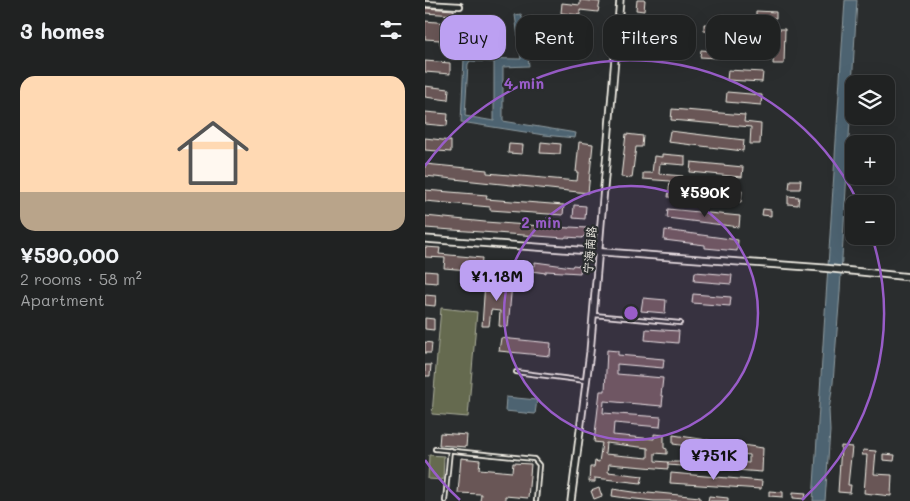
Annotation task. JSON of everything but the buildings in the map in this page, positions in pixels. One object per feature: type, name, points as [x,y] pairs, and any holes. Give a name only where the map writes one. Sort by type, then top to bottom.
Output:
[{"type":"street","name":"宁海南路","points":[[571,501],[594,315],[620,0]]},
{"type":"street","points":[[425,4],[460,6]]},
{"type":"street","points":[[425,239],[825,268],[910,277]]},
{"type":"lane","points":[[594,315],[680,323]]},
{"type":"lane","points":[[516,372],[587,382]]},
{"type":"lane","points":[[435,449],[534,459],[539,465],[536,501]]},
{"type":"lane","points":[[445,501],[450,450]]},
{"type":"green space","points":[[441,308],[477,312],[468,417],[432,414]]},
{"type":"green space","points":[[429,455],[444,456],[443,480],[428,479]]},
{"type":"water","points":[[845,0],[857,0],[853,75],[845,75],[845,125],[850,125],[849,135],[845,135],[846,185],[840,292],[829,410],[830,431],[825,501],[813,501]]},
{"type":"water","points":[[464,60],[528,60],[529,66],[503,67],[503,121],[576,133],[575,138],[461,122]],"holes":[[[470,61],[494,62],[494,121],[465,116],[468,64]]]},
{"type":"water","points":[[506,397],[537,400],[535,414],[505,411]]}]
